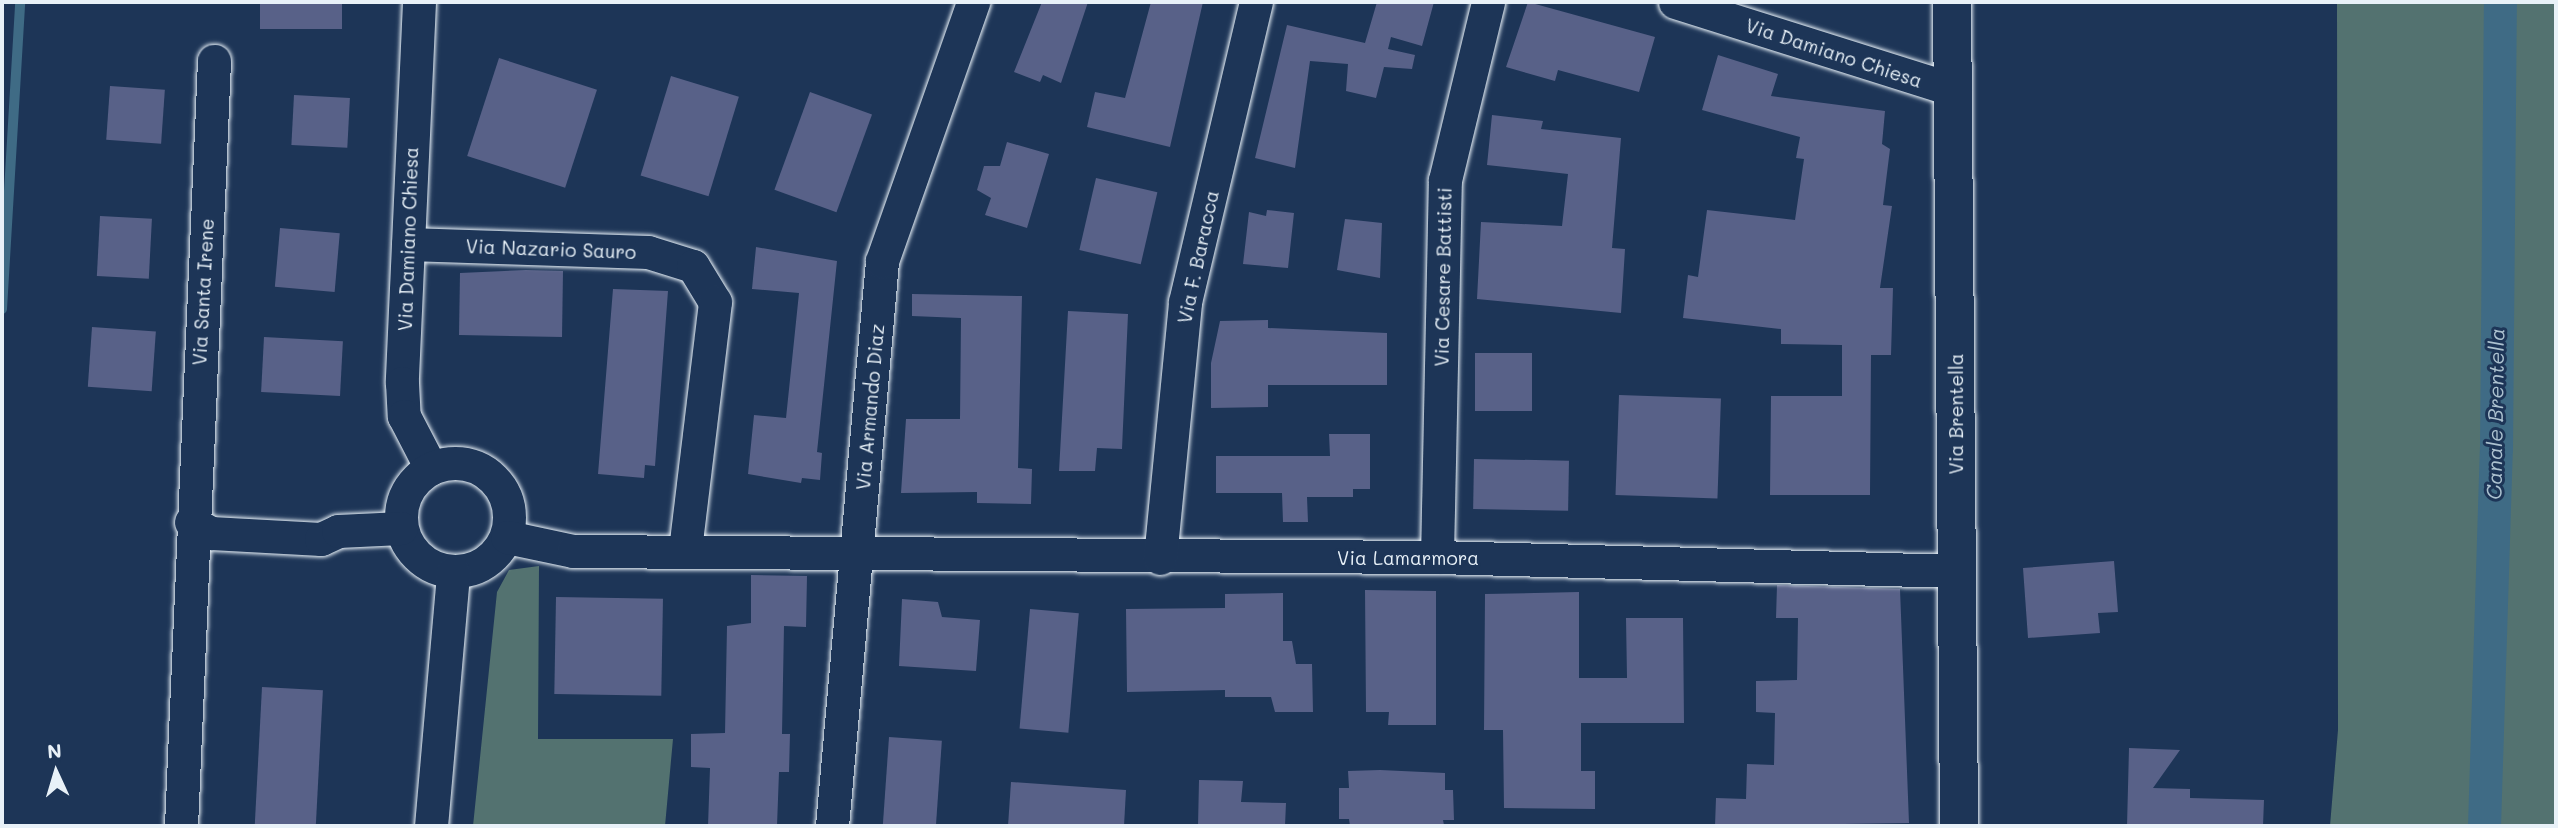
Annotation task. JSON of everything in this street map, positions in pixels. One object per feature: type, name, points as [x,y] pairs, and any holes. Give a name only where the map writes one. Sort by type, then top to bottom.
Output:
[{"type":"main road","name":"Via Brentella","points":[[1952,2],[1959,826]]},
{"type":"street","name":"Via Damiano Chiesa","points":[[419,2],[408,244],[404,416],[416,449],[431,468]]},
{"type":"street","name":"Via Armando Diaz","points":[[832,826],[859,551],[882,261],[973,2]]},
{"type":"street","name":"Via F. Baracca","points":[[1160,558],[1185,302],[1256,2]]},
{"type":"street","name":"Via Cesare Battisti","points":[[1437,557],[1445,180],[1488,2]]},
{"type":"street","name":"Via Damiano Chiesa","points":[[1675,2],[1954,90]]},
{"type":"street","name":"Via Santa Irene","points":[[181,826],[191,522],[214,61]]},
{"type":"street","name":"Via Nazario Sauro","points":[[408,244],[648,252],[693,266],[715,302],[685,551]]},
{"type":"street","points":[[458,463],[485,471],[508,500],[507,537],[485,563],[453,572],[419,559],[401,528],[403,500],[431,468],[458,463]]},
{"type":"street","points":[[191,522],[211,533],[321,539],[338,531],[401,528]]},
{"type":"street","points":[[507,537],[573,551],[859,551]]},
{"type":"street","name":"Via Lamarmora","points":[[859,551],[1160,558],[1437,557],[1957,571]]},
{"type":"street","points":[[431,826],[453,572]]},
{"type":"green space","points":[[2337,2],[2556,2],[2556,826],[2330,826],[2338,730]]},
{"type":"green space","points":[[539,566],[538,739],[673,739],[665,826],[473,826],[497,592],[509,570]]},
{"type":"building","points":[[260,2],[342,2],[342,29],[260,29]]},
{"type":"building","points":[[1042,2],[1088,2],[1061,83],[1043,75],[1040,82],[1014,72]]},
{"type":"building","points":[[1151,2],[1203,2],[1170,147],[1087,127],[1095,92],[1125,98]]},
{"type":"building","points":[[1377,2],[1434,2],[1422,46],[1391,37],[1388,49],[1415,55],[1412,69],[1384,67],[1376,98],[1346,91],[1348,64],[1310,61],[1295,168],[1255,158],[1287,25],[1365,43]]},
{"type":"building","points":[[1528,2],[1655,37],[1639,92],[1558,70],[1555,81],[1506,67]]},
{"type":"building","points":[[1718,55],[1778,74],[1771,96],[1885,111],[1882,144],[1890,149],[1883,205],[1892,206],[1880,288],[1893,288],[1891,355],[1871,355],[1870,495],[1770,495],[1771,396],[1842,396],[1842,345],[1781,344],[1781,329],[1683,318],[1688,275],[1698,277],[1707,210],[1795,220],[1804,159],[1796,158],[1800,137],[1702,110]]},
{"type":"building","points":[[499,58],[597,90],[565,188],[467,156]]},
{"type":"building","points":[[671,76],[739,97],[708,196],[641,175]]},
{"type":"building","points":[[110,86],[165,90],[161,144],[106,140]]},
{"type":"building","points":[[810,92],[872,115],[836,212],[774,190]]},
{"type":"building","points":[[294,95],[350,98],[347,148],[291,145]]},
{"type":"building","points":[[1492,115],[1543,121],[1541,129],[1621,138],[1612,248],[1625,249],[1621,313],[1477,299],[1481,222],[1562,226],[1568,174],[1487,165]]},
{"type":"building","points":[[1007,142],[1049,154],[1027,228],[985,215],[991,198],[977,190],[984,166],[1000,166]]},
{"type":"building","points":[[1096,178],[1157,192],[1141,264],[1079,250]]},
{"type":"building","points":[[1267,210],[1294,213],[1288,268],[1243,264],[1249,212],[1266,216]]},
{"type":"building","points":[[100,216],[152,219],[149,279],[97,276]]},
{"type":"building","points":[[1345,219],[1382,223],[1380,278],[1337,270]]},
{"type":"building","points":[[280,228],[340,233],[335,292],[275,287]]},
{"type":"building","points":[[756,247],[837,261],[817,452],[822,453],[820,480],[802,478],[801,483],[748,474],[754,415],[786,418],[799,293],[752,289]]},
{"type":"building","points":[[563,271],[562,337],[459,335],[460,273]]},
{"type":"building","points":[[613,289],[668,291],[655,466],[645,465],[644,478],[598,474]]},
{"type":"building","points":[[912,294],[1022,296],[1018,468],[1032,469],[1031,504],[977,503],[977,492],[901,493],[906,419],[960,419],[961,318],[912,316]]},
{"type":"building","points":[[1068,311],[1128,314],[1122,449],[1097,448],[1095,471],[1059,471]]},
{"type":"building","points":[[1268,320],[1268,328],[1387,333],[1387,385],[1268,385],[1268,407],[1211,408],[1211,363],[1220,321]]},
{"type":"building","points":[[92,327],[156,331],[152,391],[88,387]]},
{"type":"building","points":[[264,337],[343,341],[340,396],[261,392]]},
{"type":"building","points":[[1475,353],[1532,353],[1532,411],[1475,411]]},
{"type":"building","points":[[1619,395],[1721,399],[1717,498],[1616,495]]},
{"type":"building","points":[[1329,434],[1370,434],[1370,489],[1353,489],[1353,497],[1307,497],[1308,522],[1283,522],[1282,493],[1216,493],[1216,456],[1330,456]]},
{"type":"building","points":[[1474,459],[1569,461],[1568,511],[1473,509]]},
{"type":"building","points":[[2114,561],[2118,612],[2098,613],[2100,633],[2028,638],[2023,568]]},
{"type":"building","points":[[751,575],[807,576],[806,627],[784,626],[782,734],[790,734],[789,772],[779,772],[777,826],[708,826],[710,768],[691,767],[691,734],[725,733],[727,626],[751,623]]},
{"type":"building","points":[[1777,585],[1900,589],[1909,823],[1715,826],[1716,798],[1746,799],[1747,764],[1774,765],[1775,713],[1756,712],[1756,681],[1797,680],[1798,618],[1776,618]]},
{"type":"building","points":[[1365,590],[1436,591],[1436,725],[1388,725],[1389,712],[1366,712]]},
{"type":"building","points":[[1579,592],[1579,678],[1627,678],[1626,618],[1683,618],[1684,723],[1581,723],[1581,771],[1595,771],[1595,809],[1504,808],[1503,730],[1484,730],[1485,594]]},
{"type":"building","points":[[1283,593],[1283,641],[1292,641],[1296,664],[1312,664],[1313,712],[1275,712],[1271,697],[1225,697],[1225,690],[1127,692],[1126,609],[1225,608],[1225,594]]},
{"type":"building","points":[[556,597],[663,599],[661,696],[554,694]]},
{"type":"building","points":[[902,599],[938,602],[942,617],[980,620],[976,671],[899,666]]},
{"type":"building","points":[[1030,609],[1079,613],[1068,733],[1020,729]]},
{"type":"building","points":[[262,687],[323,690],[316,826],[255,826]]},
{"type":"building","points":[[889,737],[942,741],[936,826],[883,826]]},
{"type":"building","points":[[2129,748],[2180,750],[2153,788],[2190,789],[2190,798],[2264,800],[2263,826],[2127,826]]},
{"type":"building","points":[[1348,771],[1445,773],[1445,790],[1453,790],[1454,820],[1443,820],[1444,825],[1350,826],[1349,819],[1339,819],[1339,788],[1349,788]]},
{"type":"building","points":[[1199,780],[1243,781],[1241,802],[1286,803],[1285,826],[1198,826]]},
{"type":"building","points":[[1011,782],[1126,790],[1124,826],[1008,826]]},
{"type":"waterway","points":[[2,309],[20,2]]},
{"type":"waterway","name":"Canale Brentella","points":[[2484,826],[2496,448],[2500,2]]}]
